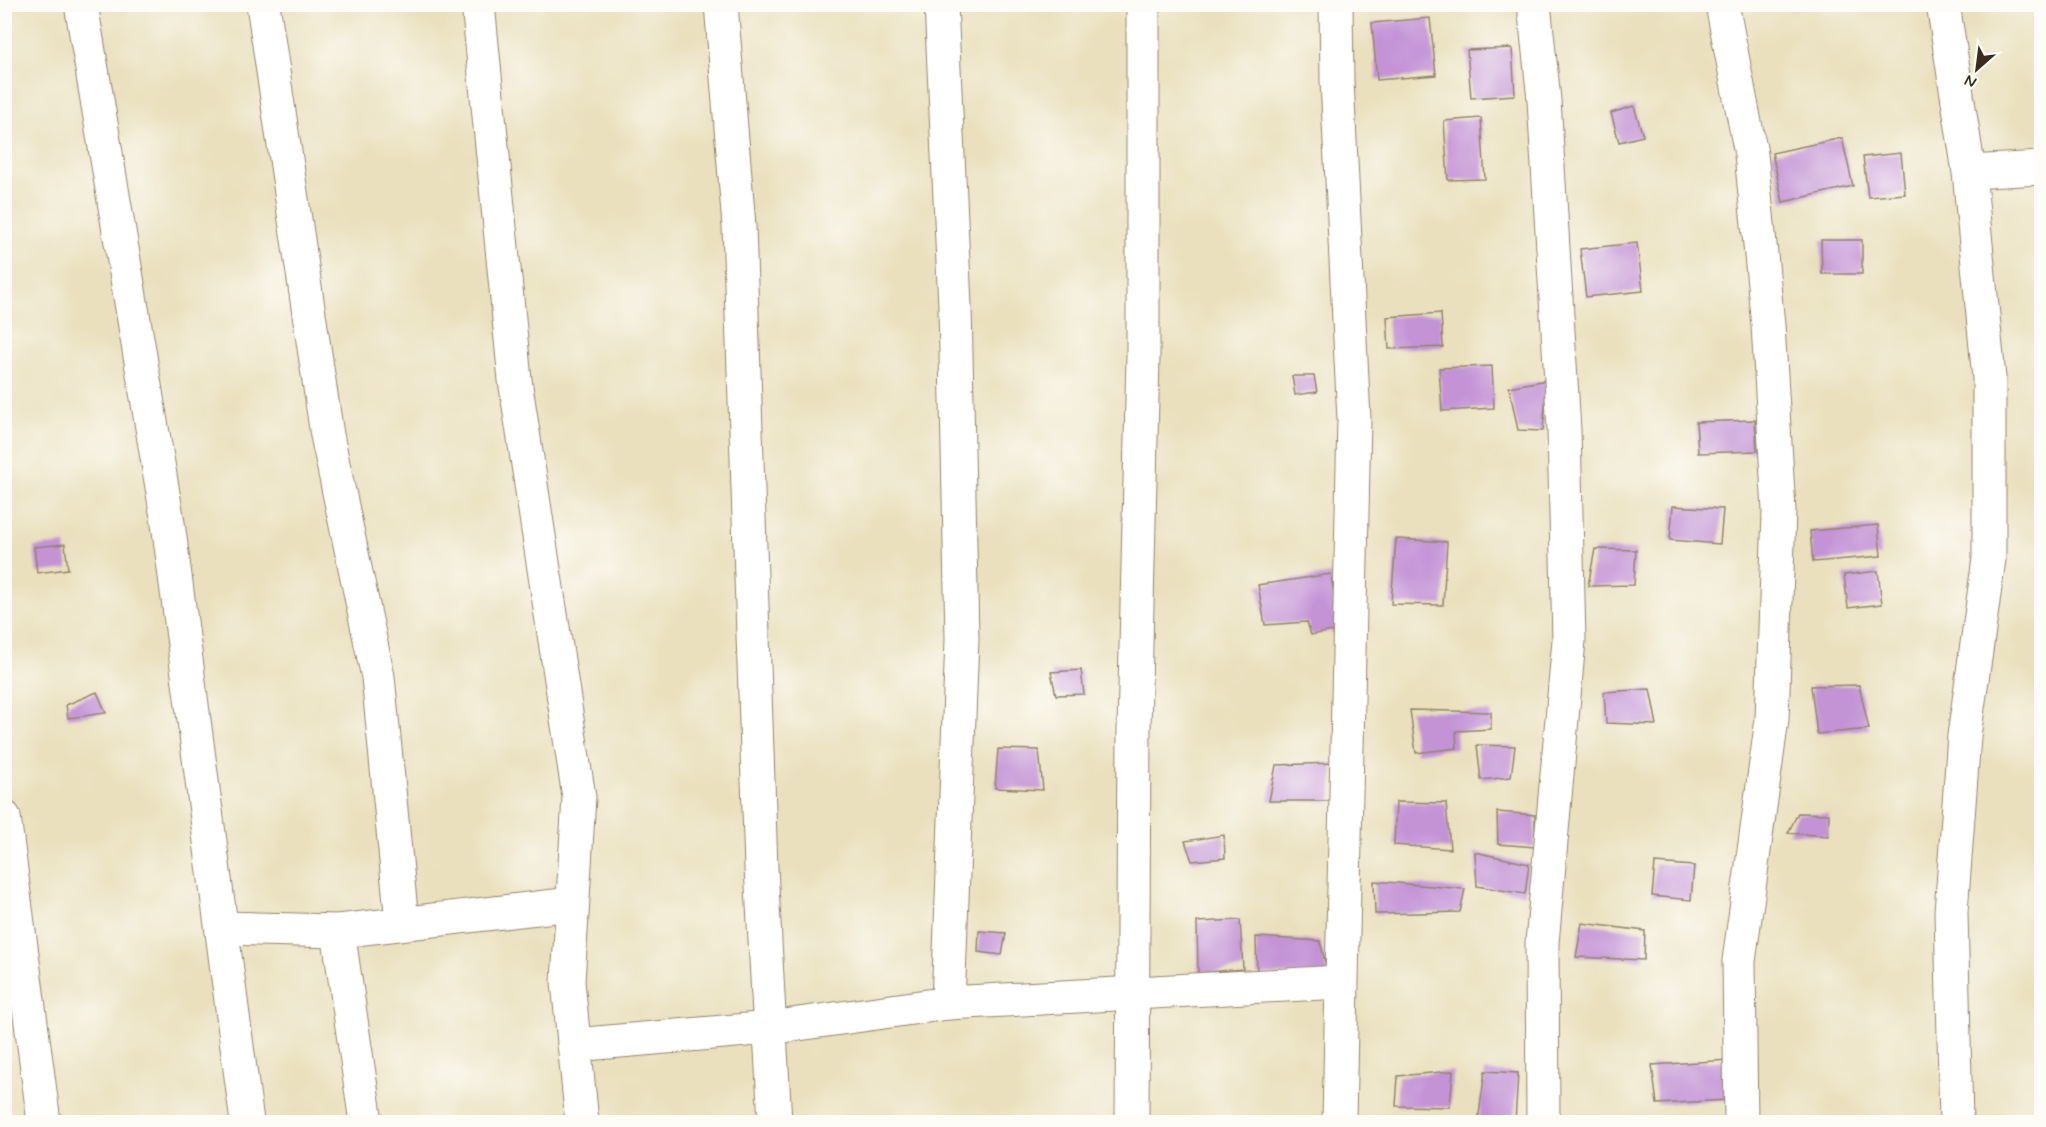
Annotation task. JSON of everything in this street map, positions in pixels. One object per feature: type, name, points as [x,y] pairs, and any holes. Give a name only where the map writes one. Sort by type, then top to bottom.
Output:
[{"type":"street","points":[[81,4],[168,523],[247,1122]]},
{"type":"street","points":[[263,4],[327,435],[378,677],[402,922]]},
{"type":"street","points":[[478,4],[515,380],[579,797],[568,981],[582,1122]]},
{"type":"street","points":[[722,4],[739,226],[761,868],[776,1122]]},
{"type":"street","points":[[941,4],[955,306],[962,639],[948,1004]]},
{"type":"street","points":[[1132,1122],[1134,729],[1143,357],[1143,4]]},
{"type":"street","points":[[1336,4],[1337,81],[1354,419],[1339,1122]]},
{"type":"street","points":[[1534,4],[1544,100],[1564,430],[1569,640],[1542,943],[1543,1122]]},
{"type":"street","points":[[1722,4],[1751,154],[1768,325],[1779,511],[1772,719],[1739,961],[1741,1122]]},
{"type":"street","points":[[1943,4],[1969,172],[1989,378],[1989,559],[1964,736],[1951,912],[1956,1122]]},
{"type":"street","points":[[1969,172],[2042,168]]},
{"type":"street","points":[[4,817],[44,1122]]},
{"type":"street","points":[[222,928],[338,931],[572,904]]},
{"type":"street","points":[[338,931],[366,1122]]},
{"type":"street","points":[[574,1045],[770,1028],[948,1004],[1341,982]]},
{"type":"building","points":[[1430,18],[1436,75],[1377,80],[1372,23]]},
{"type":"building","points":[[1512,48],[1515,95],[1471,98],[1467,50]]},
{"type":"building","points":[[1634,106],[1643,136],[1619,142],[1611,113]]},
{"type":"building","points":[[1481,118],[1485,179],[1448,180],[1444,121]]},
{"type":"building","points":[[1842,138],[1853,186],[1783,202],[1772,153]]},
{"type":"building","points":[[1901,153],[1905,194],[1868,197],[1863,157]]},
{"type":"building","points":[[1821,240],[1862,240],[1862,274],[1822,274]]},
{"type":"building","points":[[1637,243],[1643,291],[1586,297],[1580,249]]},
{"type":"building","points":[[1441,313],[1443,347],[1389,349],[1387,317]]},
{"type":"building","points":[[1492,366],[1494,408],[1442,411],[1439,368]]},
{"type":"building","points":[[1292,376],[1314,376],[1317,392],[1295,395]]},
{"type":"building","points":[[1547,380],[1543,431],[1518,430],[1509,387]]},
{"type":"building","points":[[1755,420],[1757,451],[1698,453],[1696,422]]},
{"type":"building","points":[[1673,506],[1723,509],[1720,544],[1670,540]]},
{"type":"building","points":[[1878,525],[1881,556],[1813,562],[1810,531]]},
{"type":"building","points":[[1396,539],[1447,542],[1443,605],[1391,604]]},
{"type":"building","points":[[65,544],[68,569],[37,573],[34,547]]},
{"type":"building","points":[[1595,549],[1636,550],[1634,585],[1588,586]]},
{"type":"building","points":[[1878,571],[1882,604],[1848,608],[1844,575]]},
{"type":"building","points":[[1331,574],[1339,630],[1311,635],[1307,622],[1265,625],[1258,585]]},
{"type":"building","points":[[1081,670],[1084,694],[1056,695],[1051,672]]},
{"type":"building","points":[[1859,685],[1869,729],[1817,734],[1811,686]]},
{"type":"building","points":[[1650,689],[1657,725],[1606,723],[1604,692]]},
{"type":"building","points":[[97,692],[106,713],[68,718],[66,705]]},
{"type":"building","points":[[1410,710],[1491,712],[1491,729],[1456,731],[1457,748],[1416,753]]},
{"type":"building","points":[[1477,745],[1515,746],[1511,777],[1481,780]]},
{"type":"building","points":[[998,749],[1039,750],[1043,790],[995,788]]},
{"type":"building","points":[[1334,763],[1331,801],[1269,801],[1276,765]]},
{"type":"building","points":[[1396,802],[1446,803],[1450,849],[1394,845]]},
{"type":"building","points":[[1497,812],[1535,815],[1535,847],[1498,844]]},
{"type":"building","points":[[1798,813],[1829,814],[1828,836],[1788,833]]},
{"type":"building","points":[[1224,835],[1225,858],[1192,861],[1185,841]]},
{"type":"building","points":[[1475,852],[1529,864],[1525,894],[1477,886]]},
{"type":"building","points":[[1655,863],[1694,866],[1691,900],[1652,896]]},
{"type":"building","points":[[1374,881],[1465,889],[1460,912],[1375,914]]},
{"type":"building","points":[[1240,920],[1243,969],[1198,973],[1197,922]]},
{"type":"building","points":[[1582,923],[1645,931],[1644,960],[1576,957]]},
{"type":"building","points":[[979,931],[1006,933],[1002,955],[978,952]]},
{"type":"building","points":[[1256,937],[1320,941],[1328,974],[1257,975]]},
{"type":"building","points":[[1729,1060],[1727,1100],[1657,1104],[1652,1065]]},
{"type":"building","points":[[1453,1071],[1450,1107],[1396,1106],[1398,1076]]},
{"type":"building","points":[[1485,1071],[1518,1073],[1515,1122],[1478,1122]]}]
